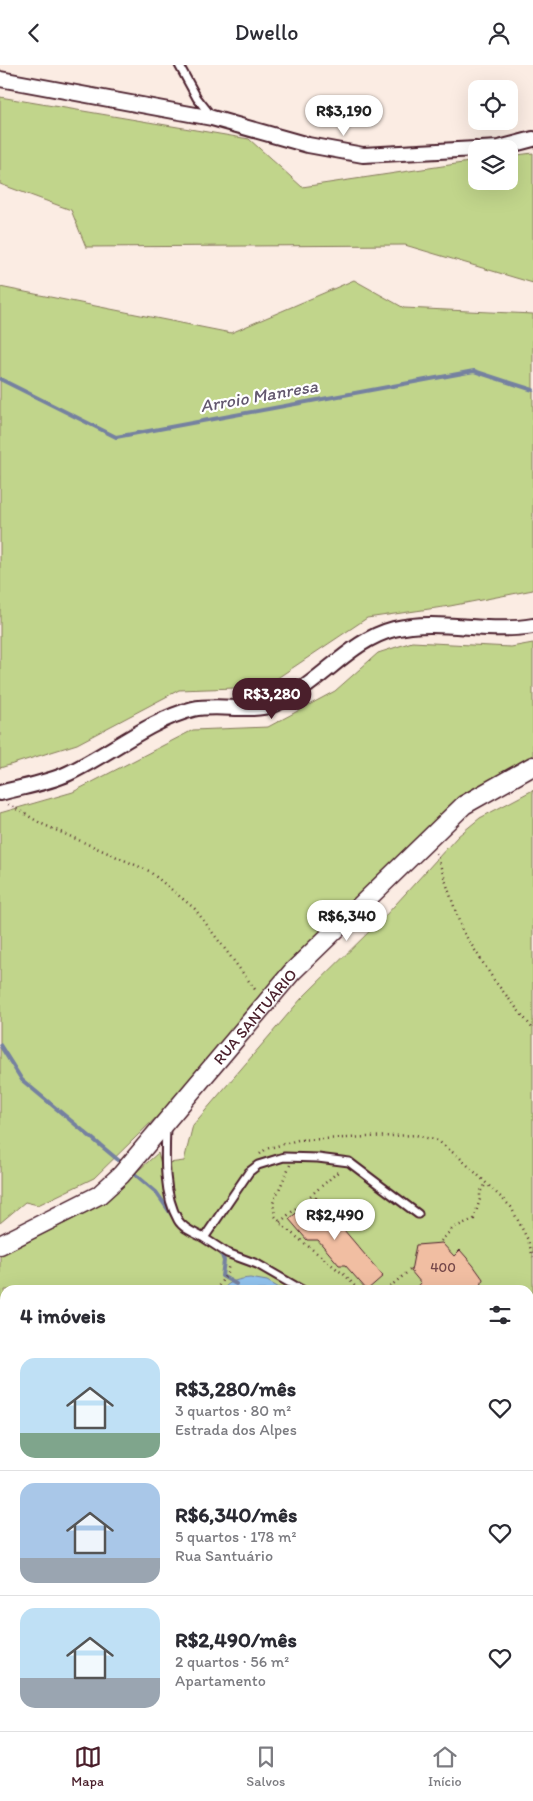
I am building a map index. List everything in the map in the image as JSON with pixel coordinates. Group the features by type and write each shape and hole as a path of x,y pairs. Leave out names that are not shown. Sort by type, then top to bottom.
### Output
{"street":[{"path":"0,79 212,118 308,145 362,155 468,149"},
{"path":"518,143 533,139"},
{"path":"3,798 68,774 144,729 194,709 271,705 298,692 369,638 393,629 417,626 516,629 533,626"},
{"name":"RUA SANTUÁRIO","path":"0,1245 98,1195 120,1175 292,972 464,805 533,766"}],"lane":[{"path":"179,65 197,98 212,118"},
{"path":"166,1122 165,1158 170,1200 178,1221 185,1228 227,1253 257,1264 293,1285"},
{"path":"204,1238 249,1172 258,1165 277,1159 318,1158 349,1162 418,1214"}],"path":[{"path":"3,798 42,824 148,871 195,909 266,1002"},
{"path":"432,838 448,892 462,930 494,979 533,1029"},
{"path":"258,1165 258,1155 266,1149 298,1140 416,1135 438,1141 460,1158 511,1207 528,1240 533,1257"},
{"path":"293,1158 274,1203 275,1215 280,1222 347,1277 354,1285"},
{"path":"280,1222 349,1162"},
{"path":"440,1241 453,1228 474,1219 480,1199 480,1192 486,1183"},
{"path":"219,1285 230,1265 227,1253"},
{"path":"392,1285 410,1270"}],"green space":[{"path":"0,97 249,139 302,187 468,162 468,190 518,190 518,155 533,153 533,283 405,245 86,247 71,210 0,184"},
{"path":"354,280 404,308 533,314 533,590 450,606 367,618 264,687 179,690 77,744 0,768 0,287 231,333"},
{"path":"412,642 511,647 533,643 533,756 463,794 276,979 174,1100 94,1178 38,1205 25,1202 0,1223 0,813 73,792 193,730 268,727 335,691 378,653"},
{"path":"533,790 533,1285 0,1285 0,1256 97,1207 158,1153 161,1164 184,1161 193,1125 301,999 385,916 458,836 480,818"}],"water":[{"path":"250,1278 267,1281 274,1285 228,1285 238,1280"}],"building":[{"path":"316,1197 383,1276 373,1285 363,1285 345,1265 339,1265 318,1240 307,1240 289,1219"},
{"path":"442,1243 454,1256 460,1250 483,1279 481,1285 419,1285 421,1283 411,1271 416,1245"}],"waterway":[{"name":"Arroio Manresa","path":"0,379 116,437 474,371 533,390"},
{"path":"0,1045 22,1080 123,1164"},
{"path":"130,1170 156,1192 174,1218"},
{"path":"220,1249 224,1261 222,1276 236,1284"}]}
